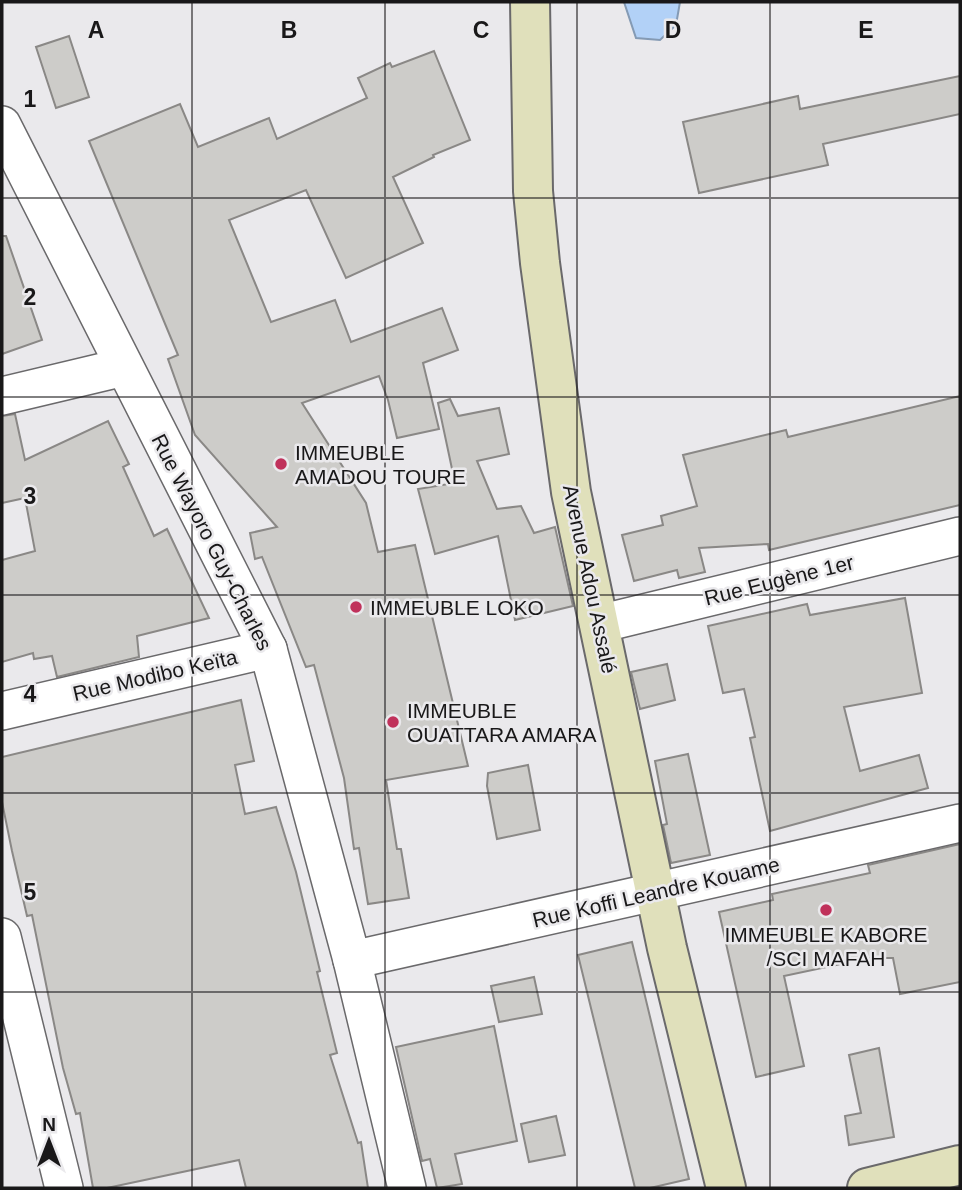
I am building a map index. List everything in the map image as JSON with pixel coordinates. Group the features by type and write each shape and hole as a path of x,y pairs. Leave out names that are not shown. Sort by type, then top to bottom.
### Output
{"street":[{"name":"Avenue Adou Assalé","path":"530,15 533,191 571,492 655,893 726,1188"},
{"name":"Rue Wayoro Guy-Charles","path":"2,125 268,649 352,960 407,1188"},
{"path":"2,397 124,367"},
{"name":"Rue Eugène 1er","path":"599,624 960,536"},
{"name":"Rue Modibo Keïta","path":"2,710 268,649"},
{"name":"Rue Koffi Leandre Kouame","path":"352,960 960,823"},
{"path":"2,937 13,1032 64,1188"},
{"path":"866,1188 960,1165"}],"water":[{"path":"624,2 680,2 676,25 660,40 636,38"}],"building":[{"path":"69,36 89,97 56,108 36,47"},
{"path":"434,51 470,140 433,155 434,157 393,177 423,243 346,278 306,190 229,220 271,322 335,300 351,342 442,308 458,350 423,363 439,429 397,438 379,376 302,403 366,503 378,552 415,545 468,766 386,780 397,849 401,849 409,898 368,904 359,848 354,849 344,778 314,665 306,667 262,557 255,559 250,533 277,527 195,435 168,359 178,355 89,141 180,104 198,147 269,118 277,139 367,98 358,78 390,63 392,67"},
{"path":"960,76 960,114 823,144 828,165 699,193 683,122 798,96 800,109"},
{"path":"2,236 6,236 42,340 2,354"},
{"path":"960,396 960,505 769,550 768,544 699,548 705,572 679,578 677,570 634,581 622,535 663,525 661,516 697,506 683,455 786,430 788,437"},
{"path":"450,399 458,416 499,408 509,454 477,461 497,509 521,506 534,533 555,527 573,606 515,620 498,536 435,554 418,489 455,483 438,403"},
{"path":"15,414 25,460 108,421 129,464 123,467 154,536 167,529 209,618 137,636 139,657 57,677 52,656 34,659 33,653 2,662 2,560 35,551 25,498 2,503 2,416"},
{"path":"905,598 922,693 844,707 860,771 919,755 928,788 770,831 750,738 755,737 744,689 723,693 708,626 807,604 810,615"},
{"path":"667,664 675,700 640,709 631,672"},
{"path":"241,700 254,761 235,765 245,814 276,807 296,872 320,971 317,972 337,1053 330,1055 358,1143 361,1142 368,1188 246,1188 239,1160 107,1188 93,1188 80,1113 76,1114 63,1068 32,915 27,916 12,851 2,802 2,757"},
{"path":"688,754 710,855 671,863 655,761"},
{"path":"528,765 540,830 497,839 487,786 488,773"},
{"path":"960,844 960,982 900,994 893,958 869,958 784,976 804,1066 756,1077 719,912 773,900 772,894 870,873 868,865"},
{"path":"632,942 689,1179 650,1188 635,1188 578,955"},
{"path":"534,977 542,1014 499,1022 491,986"},
{"path":"494,1026 517,1141 455,1154 462,1184 437,1188 430,1159 422,1161 396,1047"},
{"path":"879,1048 894,1137 849,1145 845,1116 861,1113 849,1055"},
{"path":"556,1116 565,1155 529,1162 521,1124"}],"place":[{"name":"IMMEUBLE AMADOU TOURE","path":"281,464"},
{"name":"IMMEUBLE LOKO","path":"356,607"},
{"name":"IMMEUBLE OUATTARA AMARA","path":"393,722"},
{"name":"IMMEUBLE KABORE /SCI MAFAH","path":"826,910"}]}
